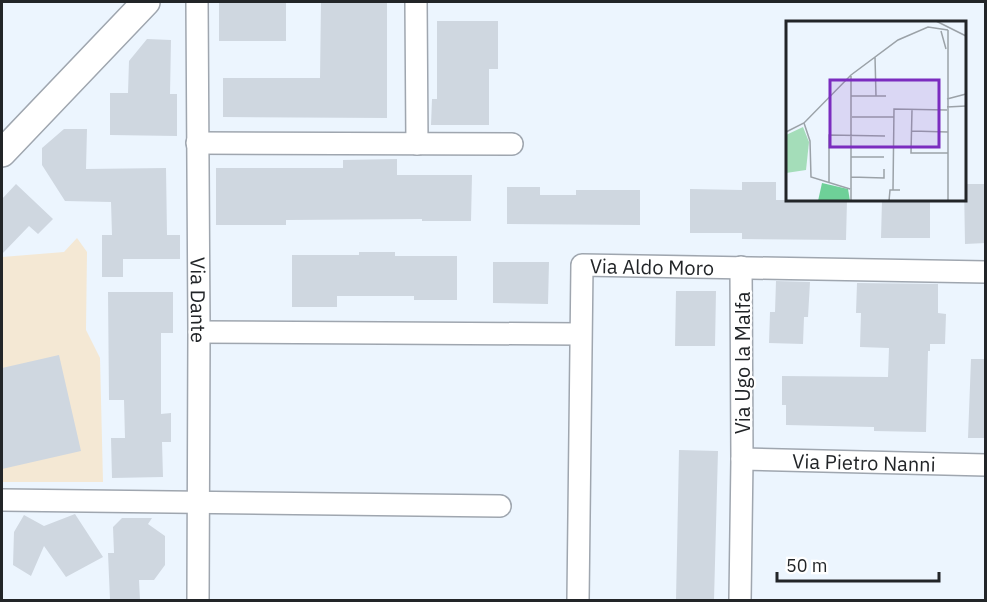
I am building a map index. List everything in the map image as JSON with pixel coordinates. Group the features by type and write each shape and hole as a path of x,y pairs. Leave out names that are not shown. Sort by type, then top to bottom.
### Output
{"street":[{"path":"2,153 146,2"},
{"name":"Via Dante","path":"197,2 198,600"},
{"path":"416,2 417,144"},
{"path":"197,143 512,144"},
{"name":"Via Aldo Moro","path":"578,600 582,265 986,272"},
{"name":"Via Ugo la Malfa","path":"741,267 741,600"},
{"path":"199,332 580,334"},
{"name":"Via Pietro Nanni","path":"742,459 986,465"},
{"path":"2,500 500,506"}],"shaded area":[{"path":"77,238 87,252 86,330 100,358 103,482 2,482 2,257 64,252"}],"building":[{"path":"219,2 286,2 286,41 219,41"},
{"path":"321,2 387,2 387,118 223,117 223,78 320,78"},
{"path":"437,21 498,21 498,69 489,69 489,125 431,125 432,99 437,99"},
{"path":"147,39 171,40 170,94 177,94 177,136 110,135 110,93 128,93 129,61"},
{"path":"64,129 87,129 86,169 166,168 167,235 180,235 180,259 123,259 123,277 102,277 102,235 112,235 111,202 65,201 42,165 42,148"},
{"path":"397,159 397,175 472,175 471,221 286,220 286,225 216,225 216,168 343,168 343,160"},
{"path":"742,182 776,182 776,200 847,201 846,240 742,239 742,233 690,233 690,189 742,190"},
{"path":"16,184 53,219 38,234 29,226 2,254 2,199"},
{"path":"966,184 986,184 986,243 965,244"},
{"path":"507,187 540,187 540,195 576,195 576,190 640,190 640,225 507,224"},
{"path":"882,201 930,201 930,238 881,238"},
{"path":"359,252 395,252 395,256 457,256 457,300 414,300 414,296 337,296 337,307 292,307 292,255 359,255"},
{"path":"493,262 549,262 548,304 493,303"},
{"path":"776,281 810,282 808,317 804,317 803,344 769,343 770,312 775,312"},
{"path":"857,283 938,284 938,313 946,314 945,344 930,344 930,351 928,351 926,432 874,431 874,427 786,425 786,405 782,405 782,376 888,377 889,348 860,347 861,313 856,313"},
{"path":"676,291 716,291 715,346 675,346"},
{"path":"108,292 173,292 173,333 161,333 161,414 171,413 171,442 162,442 163,477 112,478 111,438 125,438 124,400 109,400"},
{"path":"59,355 81,451 2,469 2,368"},
{"path":"971,359 986,359 986,438 968,438"},
{"path":"679,450 718,451 714,600 676,600"},
{"path":"75,514 103,557 66,577 44,546 31,576 13,565 14,532 24,515 44,526"},
{"path":"122,518 152,518 148,524 165,536 165,565 154,580 139,580 140,600 110,600 108,553 114,553 113,527"}]}
